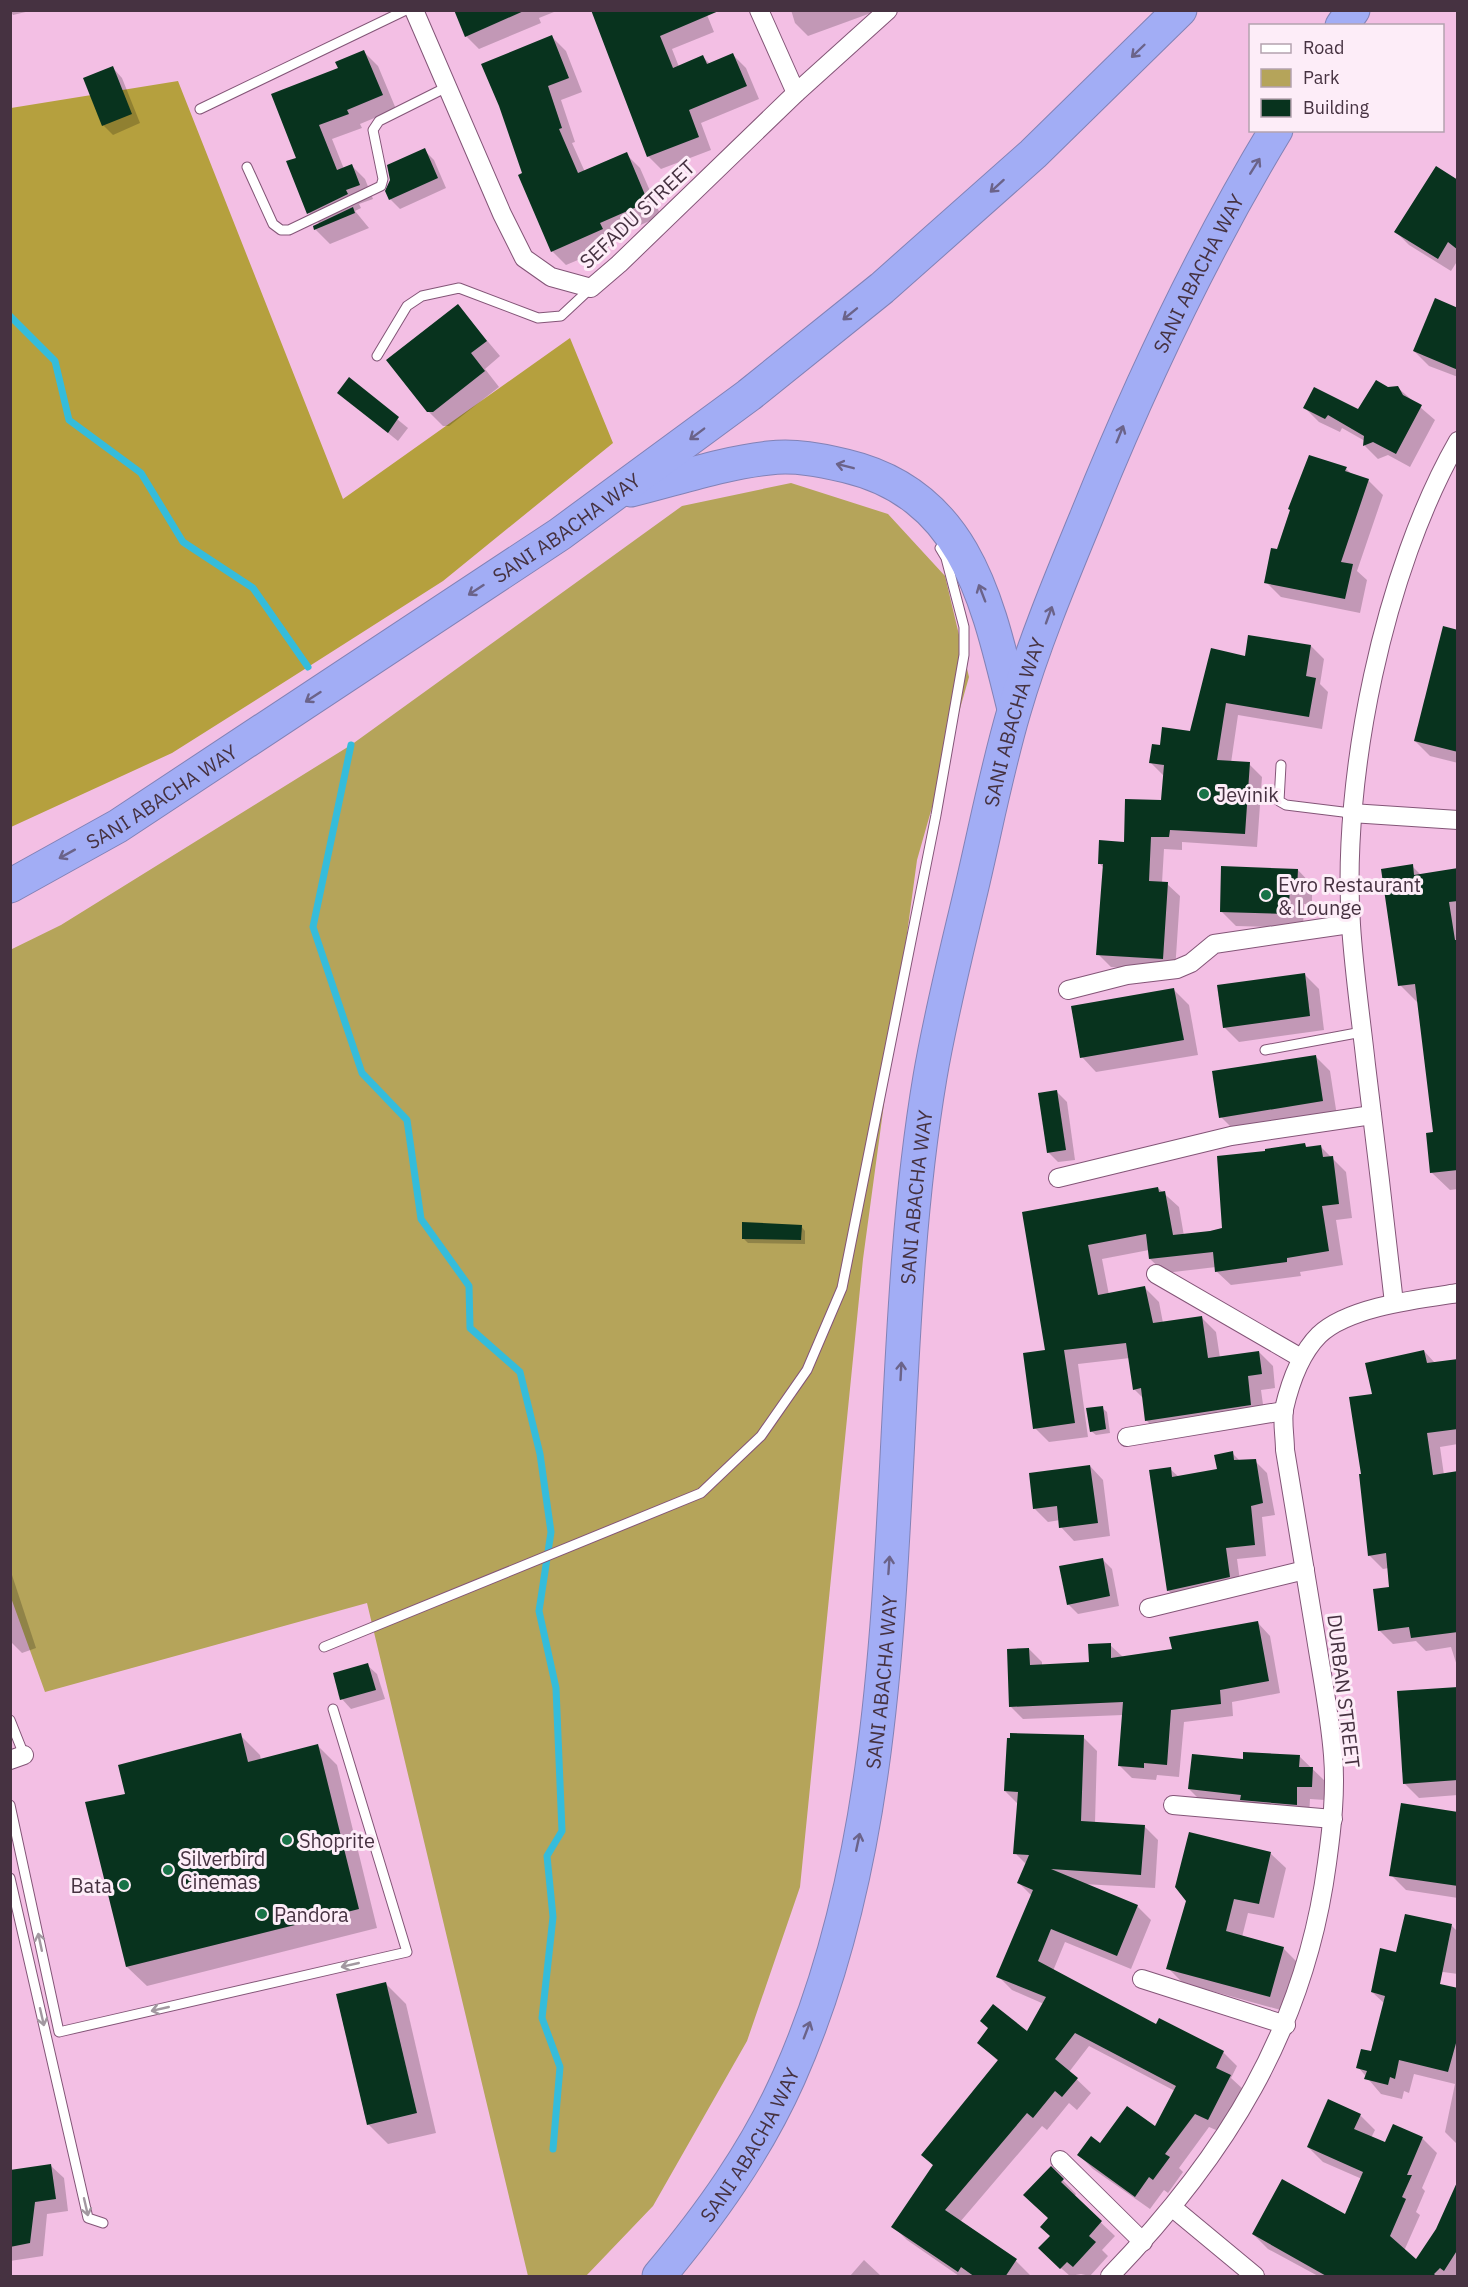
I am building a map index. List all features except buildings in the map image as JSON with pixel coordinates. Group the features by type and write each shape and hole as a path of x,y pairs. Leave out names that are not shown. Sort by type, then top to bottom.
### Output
{"highway":[{"name":"SANI ABACHA WAY","path":"19,878 118,826 560,534 749,395 882,288 1033,154 1180,10"},
{"path":"1343,24 1353,10"},
{"name":"SANI ABACHA WAY","path":"659,2277 708,2216 750,2151 777,2100 815,2011 838,1934 867,1802 883,1659 906,1269 930,1076 1014,710 1068,563 1135,397 1230,207 1275,132"},
{"path":"614,495 769,458 812,458 860,469 890,481 911,496 950,533 974,573 991,616 1014,710"}],"street":[{"name":"SEFADU STREET","path":"414,10 524,258 551,277 591,288 619,264 796,93 888,10"},
{"path":"759,10 796,93"},
{"path":"1394,1303 1350,924 1351,813 1373,674 1398,580 1438,475 1458,441"},
{"path":"1351,813 1458,820"},
{"path":"1068,990 1127,975 1178,969 1191,963 1214,944 1350,924"},
{"path":"1058,1178 1231,1136 1372,1115"},
{"path":"1156,1274 1301,1358"},
{"name":"DURBAN STREET","path":"1110,2277 1173,2208 1218,2147 1247,2101 1286,2025 1306,1962 1323,1896 1333,1819 1333,1755 1285,1450 1284,1411 1301,1358 1320,1334 1353,1316 1394,1303 1458,1293"},
{"path":"1127,1437 1284,1411"},
{"path":"1149,1608 1305,1570"},
{"path":"1173,1805 1333,1819"},
{"path":"1142,1979 1286,2025"},
{"path":"1060,2160 1143,2242"},
{"path":"1173,2208 1255,2277"}],"lane":[{"path":"200,110 406,10"},
{"path":"247,167 273,224 281,230 289,230 381,186 383,179 373,130 379,121 447,87"},
{"path":"377,356 407,306 422,296 459,288 538,318 561,316 591,288"},
{"path":"911,496 928,527"},
{"path":"324,1647 701,1492 761,1436 807,1370 842,1288 936,815 963,655 964,627 945,558 934,537"},
{"path":"1281,765 1279,801 1286,805 1351,813"},
{"path":"1265,1050 1362,1032"},
{"path":"10,1805 59,2031 407,1952 333,1709"},
{"path":"10,1720 17,1758"},
{"path":"10,1878 88,2218 103,2223"}],"green space":[{"path":"791,483 888,514 945,576 969,677 917,860 863,1259 800,1887 747,2041 653,2206 586,2276 528,2276 367,1603 45,1692 10,1595 10,950 61,925 351,745 682,506"}],"shaded area":[{"path":"178,81 343,499 570,338 613,443 443,581 172,753 11,827 11,108"}],"waterway":[{"path":"10,316 55,361 69,420 141,473 183,542 253,588 308,667"},
{"path":"351,745 313,927 362,1073 407,1120 421,1219 469,1286 470,1328 520,1372 540,1454 551,1532 539,1611 556,1688 562,1831 547,1856 553,1917 542,2018 560,2067 553,2149"}],"place":[{"name":"Jevinik","path":"1204,794"},
{"name":"Evro Restaurant & Lounge","path":"1266,895"},
{"name":"Shoprite","path":"287,1840"},
{"name":"Silverbird Cinemas","path":"168,1870"},
{"name":"Bata","path":"124,1885"},
{"name":"Pandora","path":"262,1914"}]}
